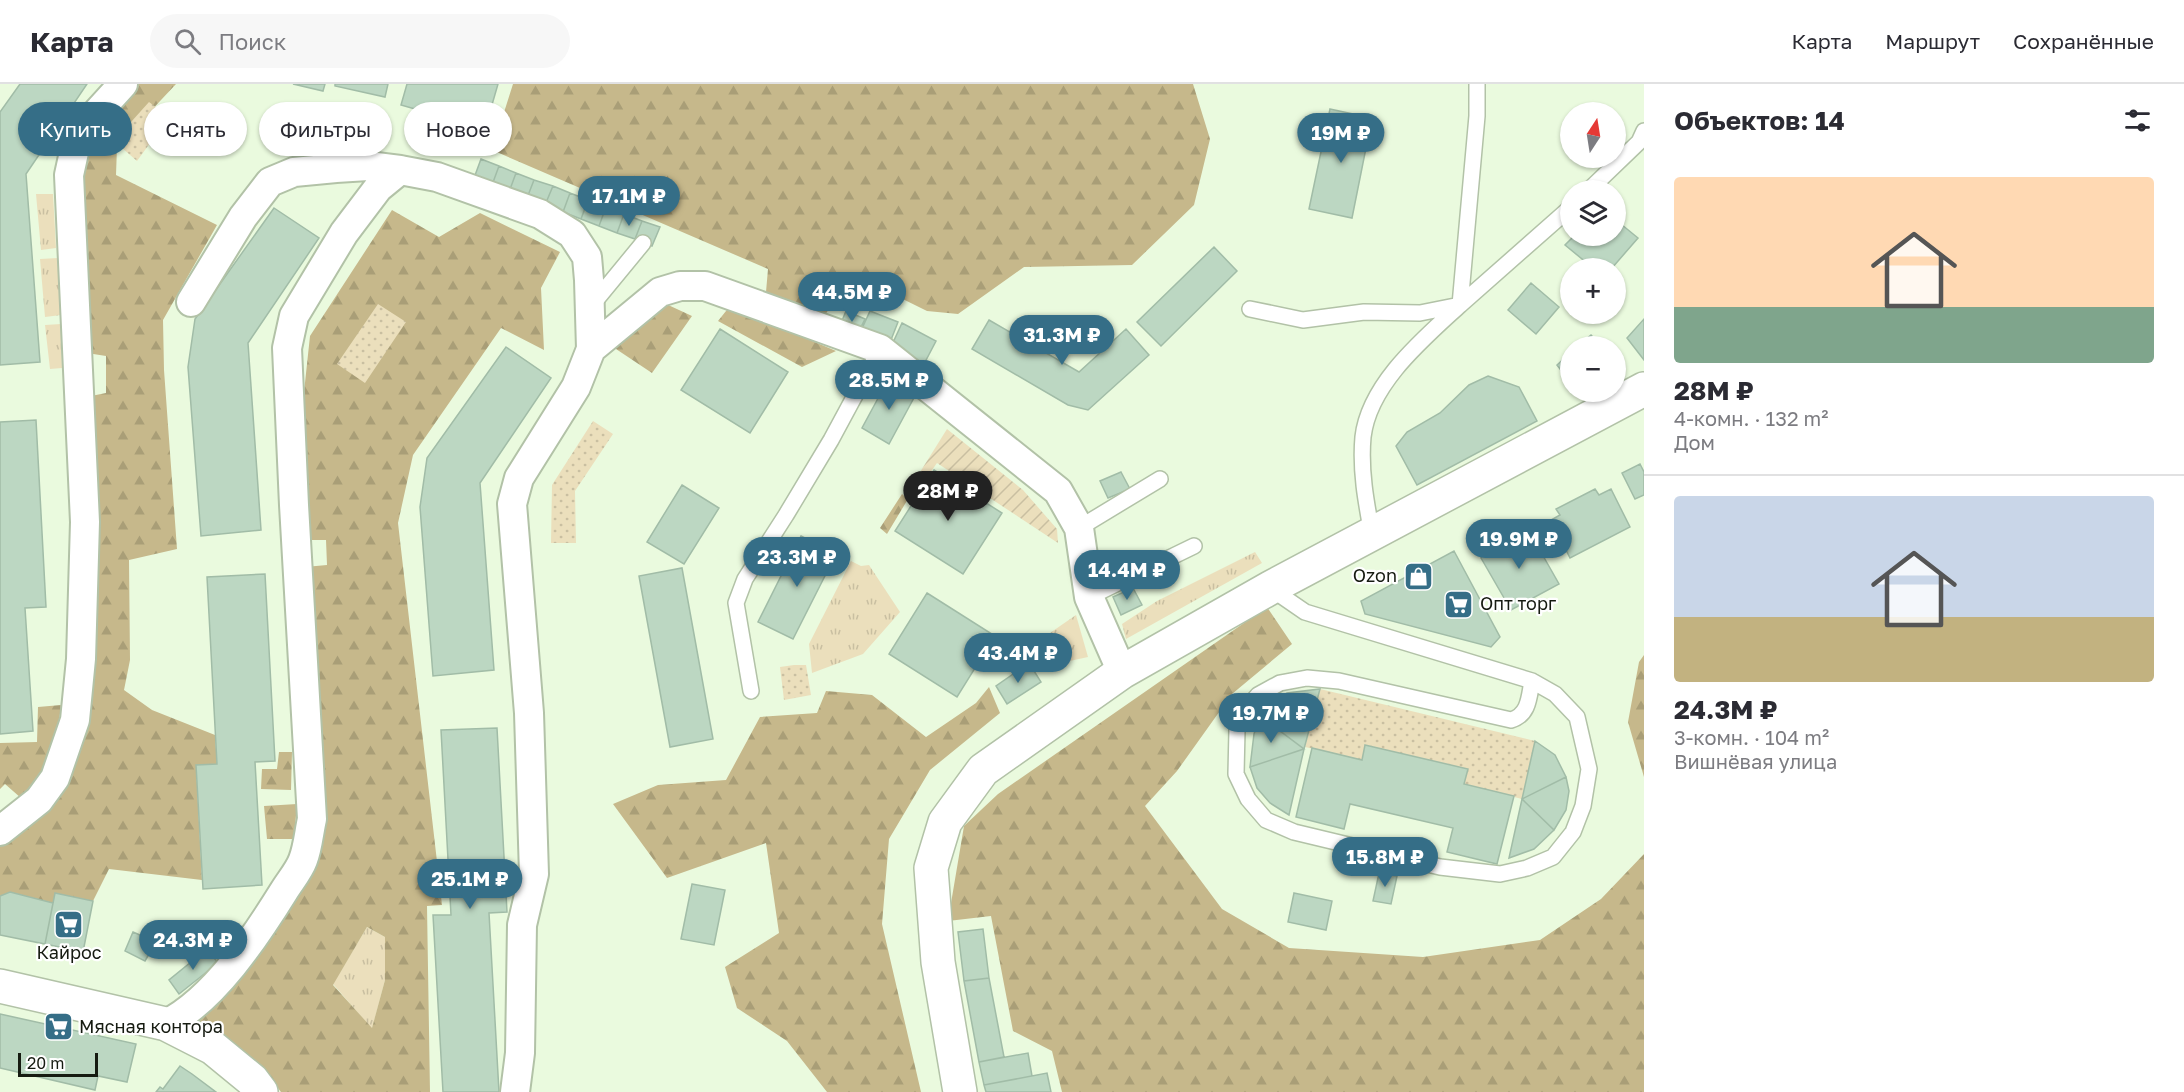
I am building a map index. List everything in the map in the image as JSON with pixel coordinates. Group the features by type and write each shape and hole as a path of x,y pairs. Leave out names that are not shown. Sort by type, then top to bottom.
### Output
{"street":[{"path":"0,831 39,800 55,778 75,720 81,659 85,522 69,175 76,143 93,117 123,84"},
{"path":"191,302 243,217 270,182 294,172 368,166 437,177 540,214 572,234 587,257 591,349 576,387 519,478 512,504 531,732 534,874 522,925 520,1053 515,1092"},
{"path":"166,1024 183,1015 210,993 267,919 303,861 312,819 287,348 294,316 344,233 378,188 400,170"},
{"path":"591,349 660,292 680,286 705,286 880,350 947,408 1058,491 1079,528 1089,597 1122,672"},
{"path":"960,1092 938,962 931,868 945,822 983,770 1122,672 1270,588 1644,389"},
{"path":"0,986 166,1024 213,1048 252,1080 261,1092"}],"lane":[{"path":"1460,305 1477,116 1477,84"},
{"path":"1599,180 1639,142 1644,131"},
{"path":"1372,534 1363,486 1363,436 1374,401 1408,354 1560,217"},
{"path":"590,308 643,243"},
{"path":"1250,309 1303,320 1364,312 1420,313 1460,305"},
{"path":"751,691 736,603 745,579 831,440 880,350"},
{"path":"1079,528 1160,479"},
{"path":"1089,597 1194,546"},
{"path":"1270,588 1305,612 1532,681 1555,694 1577,717 1589,769 1583,806 1573,832 1553,857 1527,868 1500,874 1440,867 1294,832 1266,820 1248,799 1236,774 1237,730 1246,709 1258,695 1280,683 1307,678 1339,681 1511,720 1518,718 1525,711 1532,681"}],"green space":[{"path":"132,84 176,84 159,102 144,102 144,118 132,131 132,102 117,102"},
{"path":"513,84 1193,84 1210,139 1194,205 1132,265 1024,267 958,314 927,311 852,274 825,315 766,292 768,269 506,156 512,156 512,102 507,102"},
{"path":"144,108 144,151 137,161 131,156 132,121"},
{"path":"81,156 117,156 116,175 217,225 163,320 164,370 177,549 129,560 130,660 124,690 152,710 215,735 217,764 196,765 202,880 109,869 93,901 55,894 53,903 10,892 0,896 0,842 64,784 86,397 106,393 106,356 87,353"},
{"path":"36,194 53,194 56,248 41,250"},
{"path":"392,210 439,237 480,213 560,252 541,288 544,350 501,328 413,455 398,523 442,905 427,906 430,1092 281,1092 267,1074 180,1025 312,866 305,567 327,565 326,540 305,540 304,392 310,336","holes":["367,927 385,937 385,980 372,1028 333,985"]},
{"path":"58,258 61,315 45,317 40,259"},
{"path":"378,304 406,322 365,383 337,364"},
{"path":"666,304 692,316 652,373 610,345"},
{"path":"730,306 836,351 802,367 718,321"},
{"path":"61,324 62,368 50,369 45,325"},
{"path":"593,421 613,434 575,491 576,543 551,543 552,485"},
{"path":"947,429 1023,490 1057,529 1058,543 937,463 918,490 912,485"},
{"path":"902,494 908,499 887,534 880,528"},
{"path":"1255,552 1262,563 1126,639 1122,624 1157,601"},
{"path":"851,561 861,566 869,565 900,612 863,654 812,673 809,644"},
{"path":"1267,607 1292,644 1232,694 1177,771 1145,806 1222,909 1289,948 1423,957 1540,940 1601,899 1644,854 1644,1092 1062,1092 1052,1051 1013,1031 991,916 948,921 964,826 998,794"},
{"path":"1076,615 1088,657 1047,666 1034,644"},
{"path":"1644,655 1644,777 1628,722 1639,662"},
{"path":"806,665 811,695 784,700 780,667"},
{"path":"989,687 1000,713 930,770 889,839 882,924 921,1092 827,1092 787,1041 737,1008 725,967 779,933 766,843 667,878 613,804 658,785 726,780 760,717 817,713 826,691 872,695 926,737 976,703"},
{"path":"1320,689 1535,741 1522,799 1464,784 1468,769 1366,745 1362,760 1305,747"},
{"path":"61,705 59,722 42,771 21,798 5,784 0,789 0,743 37,742 38,707"},
{"path":"279,752 292,752 291,790 261,789 262,769 277,769"},
{"path":"297,804 294,839 267,839 264,806"},
{"path":"367,927 385,937 385,980 372,1029 333,984"}],"building":[{"path":"20,84 87,84 75,102 18,102 18,156 38,156 26,174 40,362 0,365 0,112"},
{"path":"293,84 325,84 323,91"},
{"path":"335,84 388,84 385,97 335,86"},
{"path":"407,84 498,84 493,102 404,102 404,106 401,105"},
{"path":"1330,109 1372,118 1352,218 1309,209"},
{"path":"481,159 499,166 492,185 474,178"},
{"path":"499,166 516,173 509,192 492,185"},
{"path":"516,173 534,180 527,198 509,192"},
{"path":"534,180 553,186 545,205 527,198"},
{"path":"553,186 570,193 563,212 545,205"},
{"path":"570,193 588,200 581,219 563,212"},
{"path":"588,200 606,207 599,226 581,219"},
{"path":"606,207 624,214 617,233 599,226"},
{"path":"274,208 319,238 248,343 261,530 201,536 188,367 195,319"},
{"path":"624,214 642,221 635,239 617,233"},
{"path":"642,221 660,227 652,246 635,239"},
{"path":"1626,228 1638,238 1621,258 1581,258 1566,246 1626,246"},
{"path":"1214,247 1237,271 1161,346 1137,322"},
{"path":"1531,283 1559,307 1536,334 1508,310"},
{"path":"846,311 865,319 857,335 839,328"},
{"path":"870,311 898,322 889,345 860,333"},
{"path":"1644,319 1644,360 1627,338"},
{"path":"989,320 1079,372 1126,329 1149,355 1088,410 1068,405 972,349"},
{"path":"902,323 936,341 924,364 891,347"},
{"path":"720,329 788,372 750,433 681,390"},
{"path":"506,347 551,378 480,483 494,670 433,676 420,507 427,458"},
{"path":"1488,376 1519,387 1537,421 1417,485 1396,446 1407,432 1440,413 1469,385"},
{"path":"889,378 916,394 889,444 862,428"},
{"path":"36,420 46,607 25,608 33,731 0,734 0,422"},
{"path":"1640,464 1644,472 1644,495 1635,499 1622,473"},
{"path":"934,470 1002,513 963,574 895,531"},
{"path":"1121,472 1130,489 1108,498 1100,481"},
{"path":"682,485 719,508 684,564 647,542"},
{"path":"1595,489 1599,495 1611,489 1630,527 1570,558 1551,520 1560,515 1556,509"},
{"path":"1529,531 1559,584 1511,610 1481,558 1484,550 1493,544 1501,547"},
{"path":"801,536 836,554 793,639 758,622"},
{"path":"1454,551 1500,637 1491,647 1365,614 1361,601"},
{"path":"1121,554 1129,571 1108,581 1100,563"},
{"path":"682,568 713,739 670,747 639,576"},
{"path":"265,574 275,761 255,762 262,885 203,889 196,765 217,764 207,577"},
{"path":"1133,588 1142,605 1121,615 1113,597"},
{"path":"927,593 995,636 957,697 889,654"},
{"path":"1029,663 1041,682 1007,704 996,686"},
{"path":"1320,689 1304,749 1260,716 1273,701 1287,693"},
{"path":"1260,716 1304,749 1250,767 1254,734"},
{"path":"497,728 507,912 489,913 499,1092 443,1092 433,915 451,915 441,730"},
{"path":"1535,741 1555,755 1566,777 1522,799"},
{"path":"1365,745 1468,769 1464,784 1514,796 1497,864 1447,852 1453,828 1350,804 1344,829 1296,817 1312,748 1362,760"},
{"path":"1304,749 1289,815 1270,803 1257,788 1250,767"},
{"path":"1566,777 1569,791 1566,810 1554,830 1522,799"},
{"path":"1522,799 1554,830 1534,849 1509,858"},
{"path":"1379,873 1397,876 1391,904 1373,901"},
{"path":"692,884 725,890 714,945 681,939"},
{"path":"10,892 53,903 45,944 0,935 0,896"},
{"name":"Кайрос","path":"55,893 93,901 83,952 45,944"},
{"path":"1294,893 1332,901 1326,930 1288,922"},
{"path":"983,929 989,978 964,981 958,932"},
{"path":"133,932 156,942 145,961 125,951"},
{"path":"207,949 218,963 179,994 169,980"},
{"path":"989,978 1004,1057 979,1062 964,981"},
{"path":"0,1014 136,1044 127,1082 98,1076 95,1090 0,1068"},
{"path":"1028,1053 1032,1076 984,1085 979,1062"},
{"path":"180,1066 216,1092 156,1092 160,1087 163,1089"},
{"path":"1047,1073 1051,1092 986,1092 984,1085"}],"place":[{"name":"Ozon","path":"1418,576"},
{"name":"Опт торг","path":"1459,604"},
{"name":"Кайрос","path":"69,924"},
{"name":"Мясная контора","path":"58,1027"}]}
